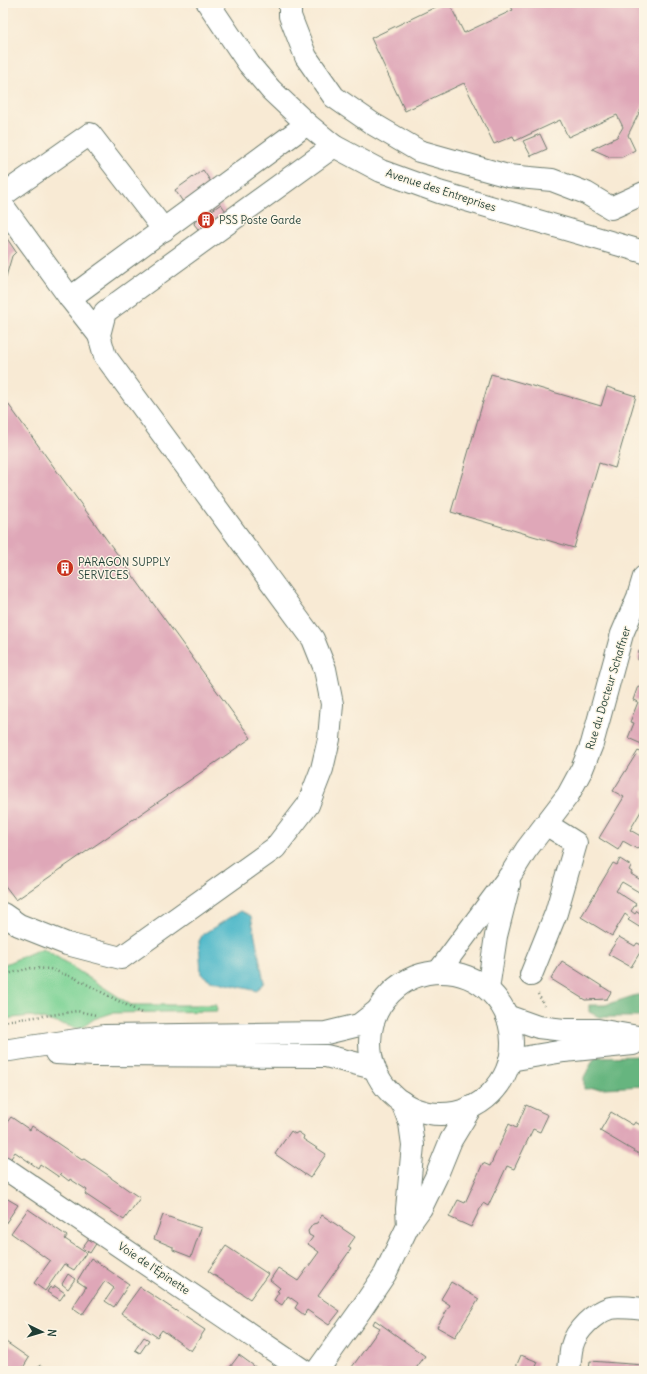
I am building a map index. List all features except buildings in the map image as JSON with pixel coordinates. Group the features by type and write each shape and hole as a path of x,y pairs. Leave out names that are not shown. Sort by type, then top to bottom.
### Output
{"street":[{"name":"Avenue des Entreprises","path":"208,3 254,70 271,90 307,124 334,146 381,171 439,192 644,252"},
{"path":"290,3 290,16 306,57 334,97 373,124 419,151 508,176 552,180 586,193 611,208 644,193"},
{"path":"70,298 307,124"},
{"path":"3,914 19,925 67,944 121,958 275,848 308,805 322,769 329,739 332,704 325,669 313,639 105,356 99,335 70,298 5,191 90,134 164,230"},
{"path":"99,335 105,312 334,146"},
{"name":"Rue du Docteur Schaffner","path":"439,972 511,874 526,850 568,795 582,769 592,744 622,634 638,597 644,577"},
{"path":"531,975 556,913 576,843 546,824"},
{"name":"Rue du Docteur Schaffner","path":"488,989 496,936 511,874"},
{"path":"439,972 454,972 466,976 488,989 499,1001 507,1016 511,1030 512,1045 510,1060 506,1072 492,1093 471,1107 450,1113 428,1113 414,1109 390,1093 374,1068 370,1045 370,1033 373,1022 377,1011 385,998 396,987 409,979 424,974 439,972"},
{"path":"8,1050 104,1036 326,1033 359,1025 377,1011"},
{"path":"507,1016 538,1027 564,1030 598,1030 644,1038"},
{"path":"510,1060 564,1051 644,1043"},
{"path":"8,1050 94,1055 326,1056 374,1068"},
{"path":"402,1102 410,1123 413,1144 407,1209 408,1226"},
{"path":"317,1371 385,1274 408,1226 421,1208 436,1177 451,1140 471,1107"},
{"name":"Voie de l'Épinette","path":"3,1167 304,1371"},
{"path":"569,1371 572,1346 580,1330 594,1316 610,1308 626,1307 644,1309"}],"path":[{"path":"3,975 31,968 50,969 75,978 143,1014"}],"green space":[{"path":"43,948 131,1005 216,1005 217,1011 112,1013 94,1019 80,1029 31,1016 3,1019 3,965"},
{"path":"636,995 644,995 644,1017 599,1017 589,1012 589,1005 605,1005"},
{"path":"644,1056 644,1086 584,1089 584,1077 595,1057"}],"water":[{"path":"241,911 251,916 264,982 257,991 210,980 201,974 199,941 203,934"}],"place":[{"name":"PSS Poste Garde","path":"206,220"},
{"name":"PARAGON SUPPLY SERVICES","path":"65,568"}]}
